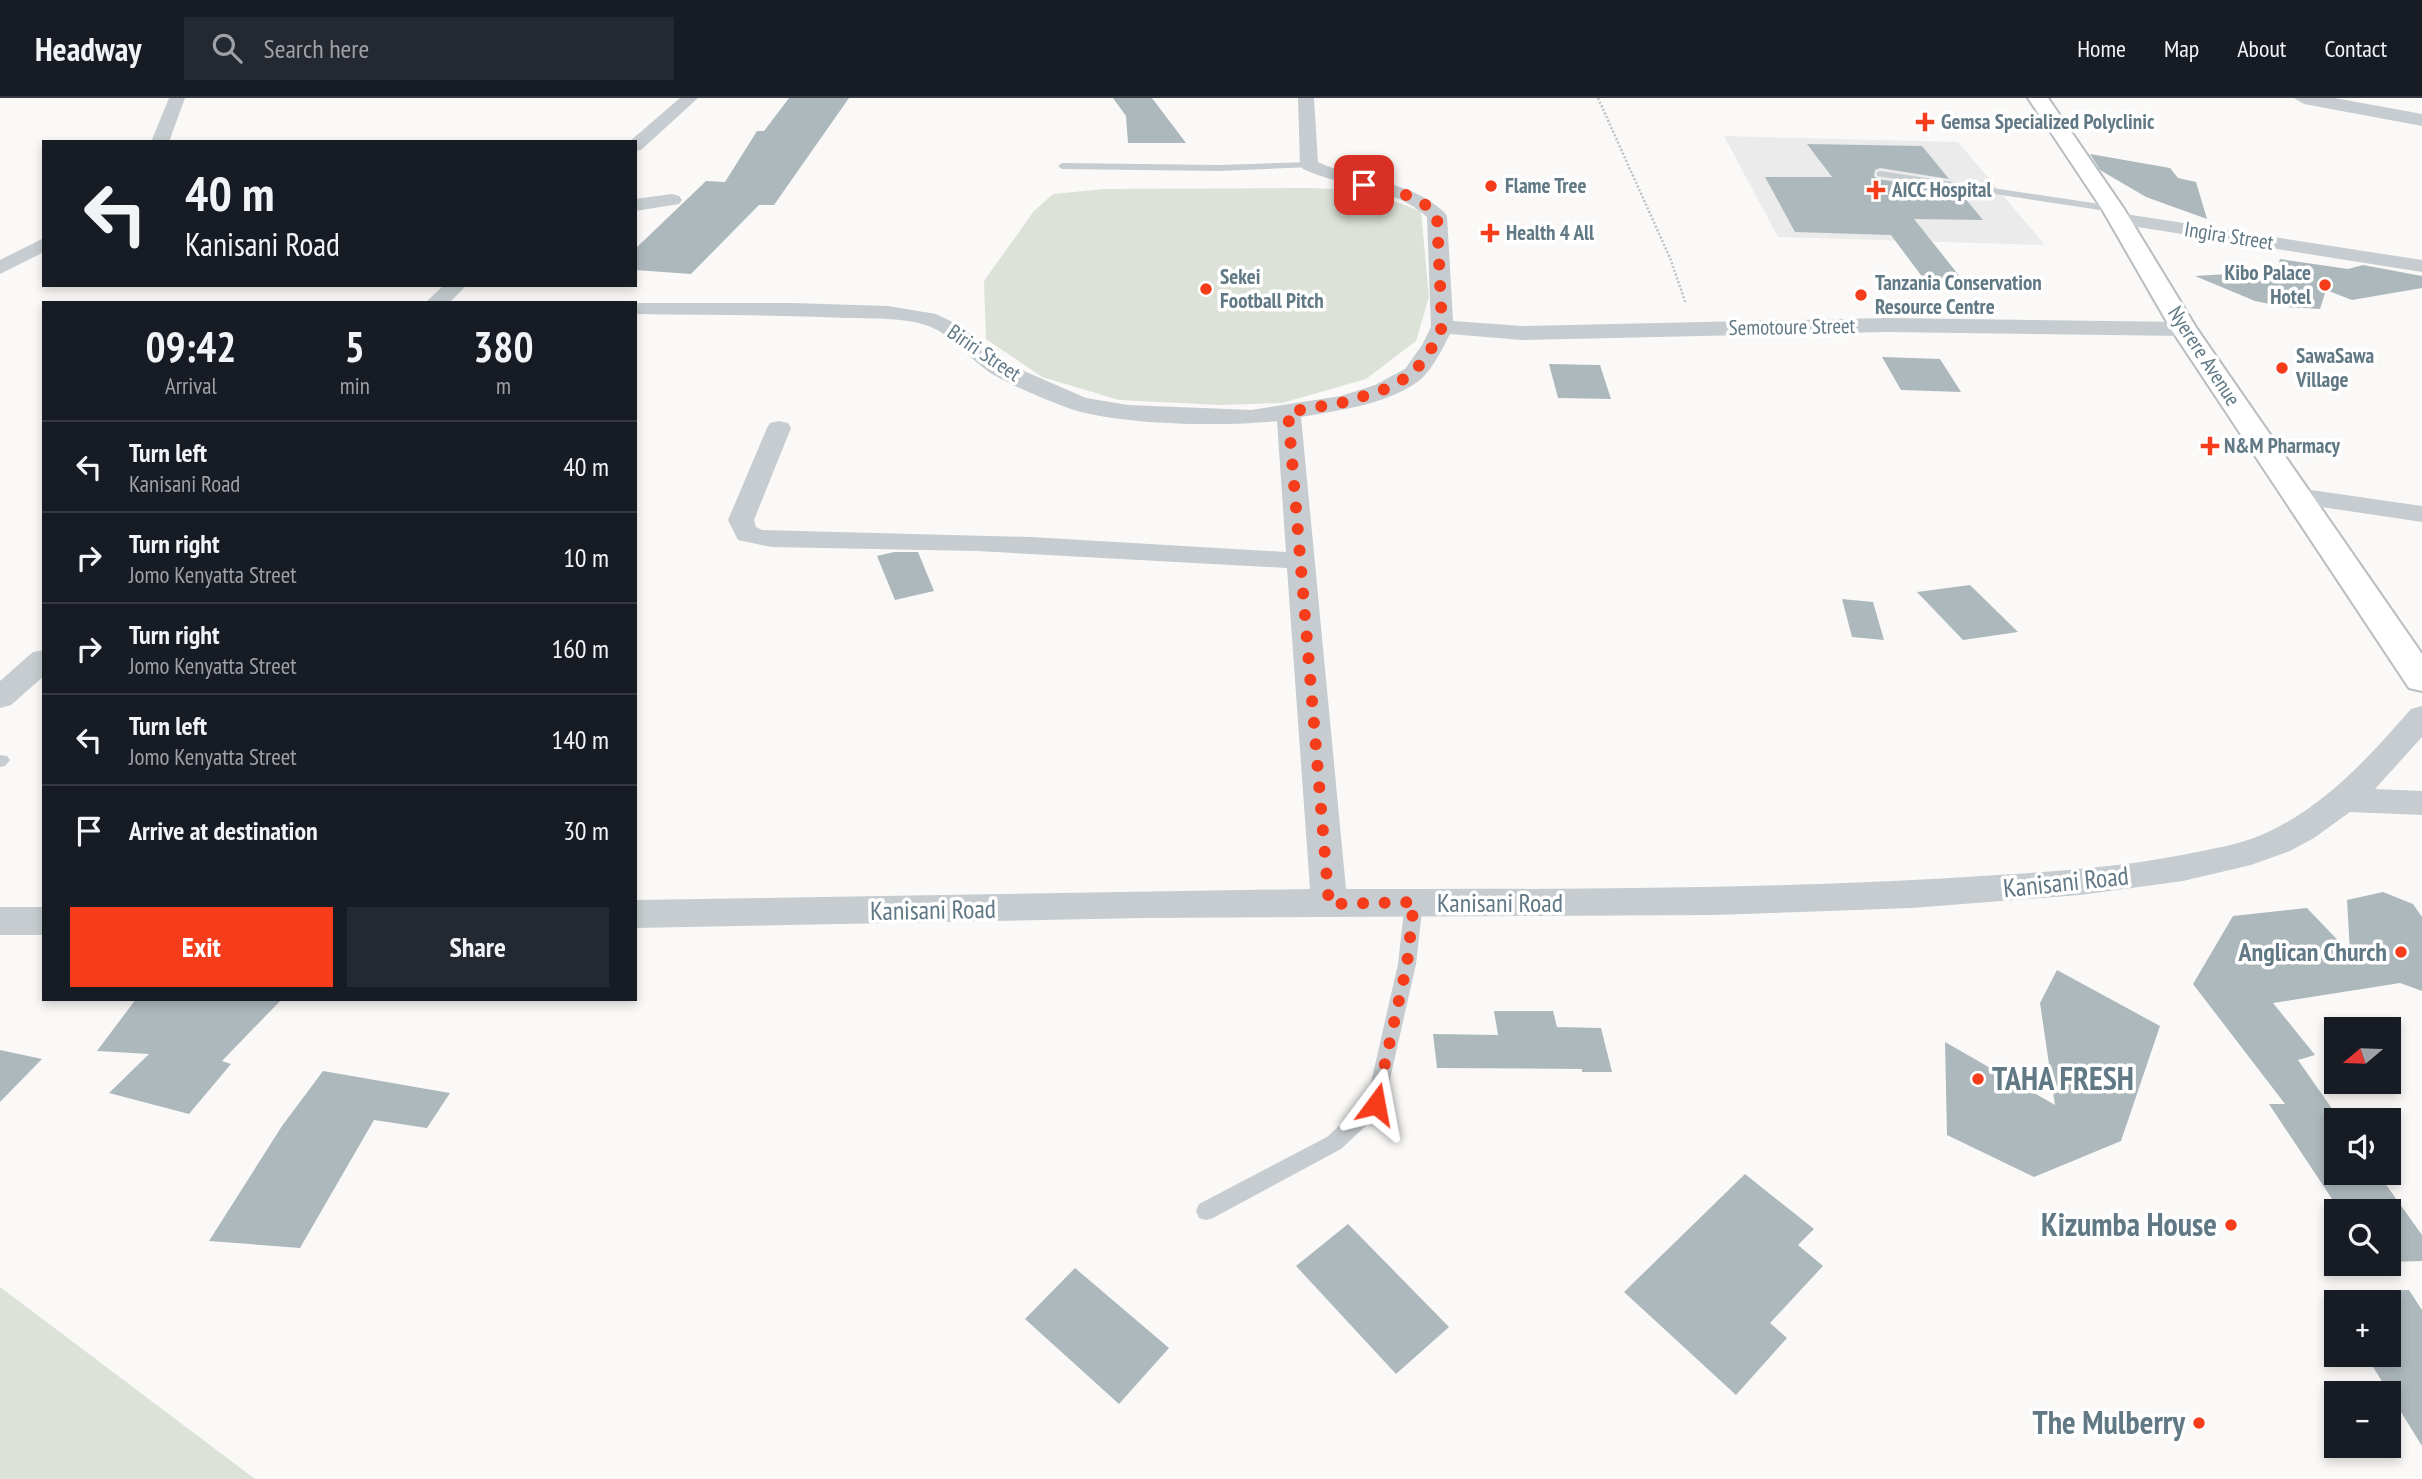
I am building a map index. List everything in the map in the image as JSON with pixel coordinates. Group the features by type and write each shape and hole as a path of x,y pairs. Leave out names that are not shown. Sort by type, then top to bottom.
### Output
{"main road":[{"name":"Nyerere Avenue","path":"2038,98 2116,214 2184,329 2422,680"}],"street":[{"path":"161,140 177,98"},
{"path":"637,144 690,98"},
{"path":"1306,98 1309,165 1321,173 1408,195 1428,205 1437,216 1442,327"},
{"path":"2304,98 2422,120"},
{"path":"637,205 672,200"},
{"name":"Ingira Street","path":"2116,214 2422,266"},
{"path":"0,268 42,245"},
{"path":"438,301 455,287"},
{"name":"Biriri Street","path":"637,308 792,309 900,315 936,321 955,332 970,347 1002,370 1080,404 1128,412 1212,416 1288,412 1345,402 1383,390 1413,374 1433,346 1442,327"},
{"name":"Semotoure Street","path":"1442,327 1522,332 1887,325 2184,329"},
{"path":"1288,412 1329,904"},
{"path":"779,428 741,520 748,534 793,539 934,539 1300,561"},
{"path":"2297,496 2422,514"},
{"path":"0,698 42,661"},
{"name":"Kanisani Road","path":"637,914 1414,902 1704,904 1876,897 2107,880 2192,866 2255,851 2304,828 2347,800 2422,716"},
{"path":"2347,800 2422,803"},
{"path":"0,921 42,921"}],"lane":[{"path":"1062,166 1219,169 1309,165"},
{"path":"1880,174 2116,214"},
{"path":"1206,1211 1334,1143 1376,1104 1407,964 1414,902"}],"path":[{"path":"1598,98 1670,258 1694,328"}],"shaded area":[{"name":"AICC Hospital","path":"1724,136 1958,142 2045,245 1778,237"},
{"name":"Sekei Football Pitch","path":"1105,189 1364,190 1421,211 1429,297 1416,341 1366,379 1282,403 1220,405 1119,400 1042,377 986,339 984,281 1034,211 1053,194"},
{"path":"0,1287 255,1479 0,1479"}],"building":[{"path":"789,98 849,98 774,205 759,205 691,274 637,270 637,247 706,181 725,182 757,131 764,131"},
{"path":"1113,98 1152,98 1186,143 1128,143 1126,116"},
{"path":"1807,144 1922,146 1949,179 1880,168 1875,170 1874,176 1877,179 1959,191 1983,220 1914,219 1965,283 1926,282 1891,235 1795,232 1765,177 1832,177"},
{"path":"2090,154 2170,168 2178,178 2196,182 2207,219 2146,197 2100,170"},
{"name":"Kibo Palace Hotel","path":"2280,259 2348,269 2363,265 2422,276 2422,288 2352,300 2326,290 2320,309 2285,307 2255,301 2195,276 2277,271"},
{"path":"1882,357 1940,359 1961,392 1901,390"},
{"path":"1549,364 1600,365 1611,399 1558,398"},
{"path":"894,552 918,552 934,591 895,600 877,556"},
{"path":"1970,585 2018,632 1963,640 1917,592"},
{"path":"1842,599 1873,602 1884,640 1852,637"},
{"path":"2383,892 2413,904 2422,917 2422,991 2400,983 2273,1003 2315,1055 2298,1060 2332,1108 2324,1108 2324,1185 2386,1185 2396,1199 2332,1199 2269,1104 2285,1104 2193,984 2233,916 2307,908 2350,953 2347,900"},
{"path":"2057,970 2160,1026 2121,1141 2034,1177 1947,1135 1945,1042 2055,1105 2040,1003"},
{"path":"134,1001 280,1001 222,1061 231,1064 189,1114 109,1093 149,1054 97,1051"},
{"path":"1494,1011 1553,1011 1557,1027 1601,1028 1612,1072 1582,1072 1582,1069 1437,1068 1433,1034 1498,1035"},
{"path":"0,1050 42,1059 0,1102"},
{"path":"323,1071 450,1093 427,1128 374,1120 300,1248 209,1241 282,1126"},
{"path":"1745,1174 1814,1229 1798,1245 1823,1266 1770,1323 1787,1338 1736,1395 1624,1292"},
{"path":"2401,1206 2422,1235 2422,1261 2401,1262"},
{"path":"1348,1224 1449,1327 1396,1374 1296,1266"},
{"path":"1075,1268 1169,1348 1119,1404 1025,1319"},
{"path":"2401,1290 2409,1290 2422,1310 2422,1446 2401,1412 2401,1381 2382,1381 2373,1367 2401,1367"}],"place":[{"name":"Gemsa Specialized Polyclinic","path":"1925,122"},
{"name":"Flame Tree","path":"1491,186"},
{"name":"AICC Hospital","path":"1876,190"},
{"name":"Health 4 All","path":"1490,233"},
{"name":"Kibo Palace Hotel","path":"2325,285"},
{"name":"Sekei Football Pitch","path":"1206,289"},
{"name":"Tanzania Conservation Resource Centre","path":"1861,295"},
{"name":"SawaSawa Village","path":"2282,368"},
{"name":"N&M Pharmacy","path":"2210,446"},
{"name":"Anglican Church","path":"2401,952"},
{"name":"TAHA FRESH","path":"1978,1079"},
{"name":"Kizumba House","path":"2231,1225"},
{"name":"The Mulberry","path":"2199,1423"}],"route":[{"path":"1364,185 1408,195 1428,205 1437,216 1442,327 1433,346 1413,374 1383,390 1345,402 1288,412 1329,904 1414,902 1407,964 1376,1104"}]}
